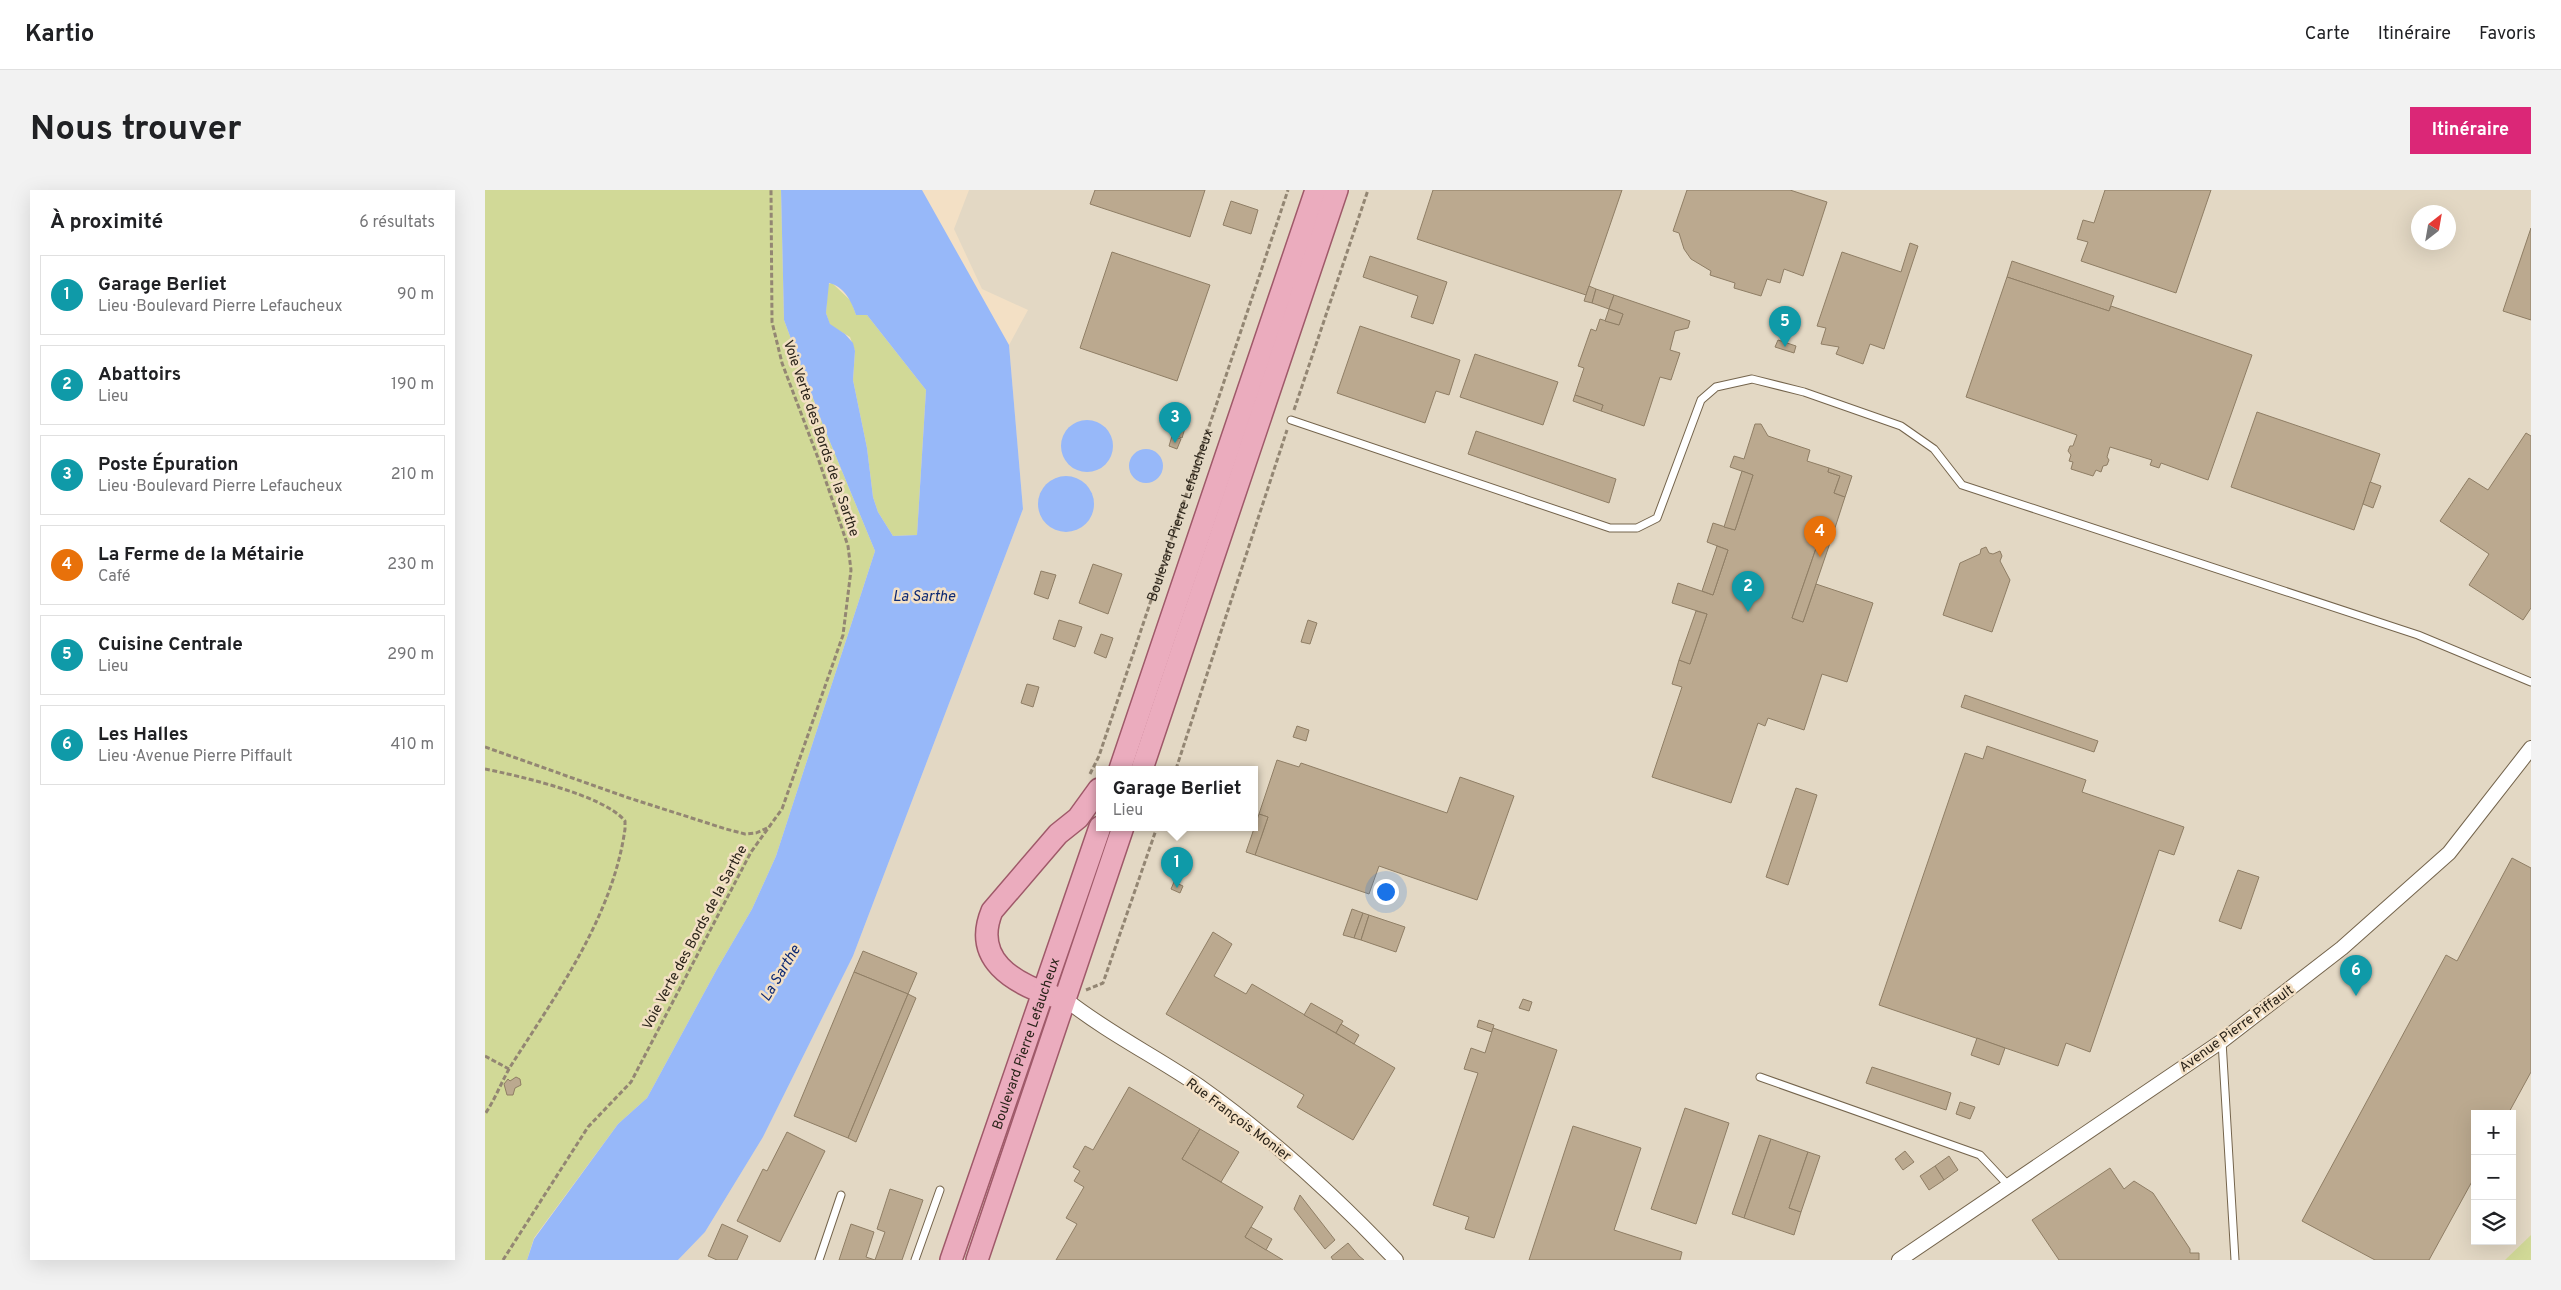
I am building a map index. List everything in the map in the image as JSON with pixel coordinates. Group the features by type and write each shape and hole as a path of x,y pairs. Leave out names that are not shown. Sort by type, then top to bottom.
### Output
{"main road":[{"name":"Boulevard Pierre Lefaucheux","path":"1121,766 1316,190"},
{"path":"1143,766 1337,190"},
{"path":"1115,766 1129,743"},
{"path":"1065,999 1042,992 997,965 987,946 987,923 992,911 1058,834 1077,818 1094,784"},
{"name":"Boulevard Pierre Lefaucheux","path":"951,1260 1099,831"},
{"name":"Boulevard Pierre Lefaucheux","path":"977,1260 1122,831"}],"street":[{"name":"Avenue Pierre Piffault","path":"1899,1260 2221,1041 2342,948 2449,853 2531,748"},
{"name":"Rue François Monier","path":"1065,999 1094,1022 1197,1085 1255,1127 1309,1173 1396,1260"}],"lane":[{"path":"1291,420 1610,528 1637,528 1657,518 1701,400 1716,387 1752,379 1804,392 1901,426 1934,449 1962,485 2418,635 2531,682"},
{"path":"2221,1041 2235,1260"},
{"path":"1760,1078 1980,1154 2008,1185"},
{"path":"915,1260 940,1190"},
{"path":"819,1260 841,1195"}],"path":[{"name":"Voie Verte des Bords de la Sarthe","path":"503,1260 587,1127 631,1082 751,852 781,809 839,648 846,619 851,570 848,546 782,363 775,338 771,306 771,190"},
{"name":"Boulevard Pierre Lefaucheux","path":"1097,766 1288,190"},
{"path":"1177,766 1368,190"},
{"path":"485,747 629,798 745,834 756,833 771,824"},
{"path":"485,769 524,778 600,803 612,808 625,821 624,838 610,887 580,957 509,1069 485,1114"},
{"name":"Boulevard Pierre Lefaucheux","path":"1065,999 1103,983 1156,831"},
{"path":"485,1056 509,1069"}],"shaded area":[{"path":"969,190 2531,190 2531,1260 678,1260 705,1232 763,1137 853,956 1023,509 1009,345 1028,310 982,289 954,229"}],"green space":[{"path":"485,190 781,190 784,320 823,425 875,551 776,856 752,909 647,1098 618,1124 534,1238 527,1260 485,1260"},
{"path":"832,283 851,301 856,315 867,315 926,390 917,535 893,536 878,512 873,497 867,448 853,380 855,351 850,337 830,325 826,313 828,284"},
{"path":"2531,1235 2531,1260 2505,1260"}],"water":[{"name":"La Sarthe","path":"781,190 922,190 1009,345 1023,509 853,956 763,1137 705,1232 678,1260 527,1260 534,1239 618,1124 647,1098 752,909 776,856 875,551 823,425 784,320","holes":["829,283 847,295 856,315 867,315 926,390 917,535 893,536 878,512 873,497 867,448 853,380 855,351 853,343 845,334 830,324 826,313"]},
{"path":"1082,420 1092,420 1106,427 1113,441 1113,451 1106,465 1092,472 1082,472 1072,468 1065,461 1061,451 1061,441 1065,431 1072,424"},
{"path":"1146,449 1153,450 1158,454 1162,459 1162,473 1158,478 1153,482 1146,483 1139,482 1134,478 1130,473 1129,466 1130,459 1134,454 1139,450"},
{"path":"1066,476 1077,478 1086,484 1092,493 1094,504 1092,515 1086,524 1077,530 1066,532 1055,530 1046,524 1040,515 1038,504 1040,493 1046,484 1055,478"}],"building":[{"path":"1095,190 1205,190 1190,237 1090,204"},
{"path":"1433,190 1622,190 1586,295 1417,239"},
{"path":"1687,190 1790,190 1827,202 1803,276 1784,269 1780,283 1767,279 1761,296 1734,288 1735,283 1710,275 1711,271 1691,259 1684,249 1679,233 1673,231"},
{"path":"2105,190 2211,190 2176,293 2081,261 2088,242 2077,239 2083,220 2094,223"},
{"path":"1231,201 1258,210 1251,234 1223,225"},
{"path":"2531,228 2531,320 2503,311"},
{"path":"1910,243 1918,246 1884,349 1870,344 1863,364 1836,354 1839,347 1821,344 1826,328 1817,326 1842,252 1901,272"},
{"path":"1112,252 1210,285 1177,381 1080,348"},
{"path":"1370,256 1447,282 1433,324 1411,317 1418,296 1363,277"},
{"path":"2012,261 2114,296 2109,311 2007,277"},
{"path":"2007,277 2109,311 2111,306 2252,355 2208,480 2161,463 2159,468 2150,465 2152,460 2110,447 2107,457 2109,460 2107,465 2103,466 2101,472 2096,470 2093,476 2071,469 2073,462 2069,461 2071,455 2068,451 2070,446 2073,446 2077,435 1966,397"},
{"path":"1589,286 1596,289 1592,303 1584,301"},
{"path":"1596,289 1614,295 1609,309 1592,303"},
{"path":"1614,295 1690,321 1688,328 1675,331 1670,350 1680,353 1671,380 1660,377 1644,426 1601,411 1603,405 1575,395 1584,368 1578,366 1591,329 1596,331 1600,319 1619,325 1623,314 1609,309"},
{"path":"1609,309 1623,314 1619,325 1605,321"},
{"path":"1360,326 1460,360 1449,395 1436,391 1425,423 1337,393"},
{"path":"1778,340 1796,346 1794,353 1775,347"},
{"path":"1475,354 1558,382 1543,425 1460,397"},
{"path":"1575,395 1603,405 1601,411 1573,401"},
{"path":"2257,412 2380,454 2354,530 2231,487"},
{"path":"1755,424 1761,424 1768,436 1810,450 1807,461 1829,468 1828,472 1840,476 1834,493 1845,497 1832,537 1821,534 1792,618 1803,622 1816,584 1873,603 1847,682 1822,674 1804,730 1768,718 1765,726 1758,723 1731,803 1652,777 1682,687 1672,684 1679,660 1690,664 1707,614 1672,603 1678,583 1713,595 1728,550 1707,542 1713,523 1735,530 1753,475 1730,467 1734,456 1744,459"},
{"path":"1174,425 1185,428 1182,438 1171,434"},
{"path":"1476,431 1616,479 1609,503 1468,454"},
{"path":"2526,433 2531,436 2531,608 2523,620 2469,585 2489,554 2440,521 2469,478 2488,490"},
{"path":"1172,436 1181,439 1177,449 1169,446"},
{"path":"1829,468 1852,476 1845,497 1834,493 1840,476 1828,472"},
{"path":"1742,471 1753,475 1735,530 1724,527"},
{"path":"2370,482 2381,486 2373,508 2363,504"},
{"path":"1821,534 1832,537 1803,622 1792,618"},
{"path":"1717,546 1728,550 1713,595 1702,591"},
{"path":"1986,547 1989,553 1993,554 2000,551 2002,556 2000,561 2010,580 1992,632 1943,615 1960,563 1980,554 1981,549"},
{"path":"1093,564 1122,574 1108,614 1079,603"},
{"path":"1041,571 1056,575 1048,599 1034,594"},
{"path":"1696,611 1707,614 1690,664 1679,660"},
{"path":"1059,620 1082,627 1075,647 1053,639"},
{"path":"1308,620 1317,623 1310,644 1301,642"},
{"path":"1101,634 1113,638 1106,658 1094,653"},
{"path":"1027,684 1039,687 1033,707 1021,703"},
{"path":"1965,695 2098,741 2094,752 1961,707"},
{"path":"1297,726 1309,730 1306,741 1293,737"},
{"path":"1987,746 2086,780 2082,792 2184,827 2174,855 2159,850 2090,1052 2066,1043 2058,1066 1879,1005 1965,753 1983,759"},
{"path":"1277,760 1299,767 1301,763 1447,813 1460,777 1514,796 1477,900 1379,866 1369,894 1255,855 1268,817 1259,814"},
{"path":"1796,788 1817,795 1788,885 1766,877"},
{"path":"1259,814 1268,817 1255,855 1246,852 1253,831 1258,831"},
{"path":"2512,858 2531,868 2531,1072 2510,1110 2471,1110 2471,1183 2429,1260 2375,1260 2302,1221 2446,955 2457,961"},
{"path":"2238,870 2259,877 2241,929 2219,921"},
{"path":"1174,882 1183,886 1180,893 1171,889"},
{"path":"1352,909 1363,913 1354,938 1343,935"},
{"path":"1363,913 1369,915 1361,940 1354,938"},
{"path":"1369,915 1405,927 1396,952 1361,940"},
{"path":"1213,932 1232,944 1214,976 1246,994 1252,984 1395,1068 1353,1140 1297,1107 1304,1095 1166,1014"},
{"path":"863,951 917,973 908,994 854,972"},
{"path":"854,972 908,994 848,1138 794,1116"},
{"path":"908,994 916,998 856,1142 848,1138"},
{"path":"1523,999 1532,1002 1529,1011 1519,1008"},
{"path":"1311,1003 1343,1021 1336,1033 1304,1015"},
{"path":"1479,1020 1494,1025 1492,1032 1477,1027"},
{"path":"1341,1024 1359,1035 1354,1044 1336,1033"},
{"path":"1493,1028 1557,1050 1494,1238 1465,1229 1469,1217 1433,1205 1478,1073 1464,1069 1471,1048 1485,1053"},
{"path":"1977,1038 2005,1048 1999,1065 1971,1055"},
{"path":"1872,1067 1951,1093 1946,1110 1866,1083"},
{"path":"516,1077 520,1079 521,1085 515,1088 513,1095 507,1095 504,1084 508,1079 510,1081"},
{"path":"1129,1087 1200,1129 1182,1159 1263,1207 1245,1237 1283,1260 1056,1260 1077,1224 1066,1218 1084,1187 1074,1181 1080,1171 1073,1167 1085,1146 1093,1150"},
{"path":"1960,1102 1975,1107 1970,1119 1956,1114"},
{"path":"1685,1108 1729,1123 1696,1224 1651,1209"},
{"path":"1573,1126 1641,1148 1614,1230 1682,1252 1680,1260 1529,1260"},
{"path":"1200,1129 1239,1152 1221,1182 1182,1159"},
{"path":"787,1132 825,1151 780,1242 737,1221 763,1169 767,1171"},
{"path":"1759,1135 1771,1139 1744,1218 1732,1214"},
{"path":"1771,1139 1808,1152 1789,1208 1801,1212 1794,1235 1744,1218"},
{"path":"1905,1151 1914,1162 1903,1170 1895,1159"},
{"path":"1808,1152 1820,1156 1801,1212 1789,1208"},
{"path":"1949,1156 1958,1170 1944,1180 1935,1166"},
{"path":"1935,1166 1944,1180 1929,1190 1920,1176"},
{"path":"2110,1168 2124,1189 2134,1181 2153,1193 2190,1249 2190,1253 2199,1253 2199,1260 2059,1260 2032,1220"},
{"path":"890,1189 923,1200 902,1260 875,1260 885,1232 877,1229"},
{"path":"1300,1195 1335,1240 1325,1249 1294,1209"},
{"path":"722,1224 748,1236 737,1260 717,1260 708,1256"},
{"path":"851,1224 874,1232 866,1257 875,1260 839,1260"},
{"path":"1251,1227 1272,1239 1266,1250 1245,1237"},
{"path":"1348,1243 1364,1260 1333,1260 1331,1257"}],"place":[{"name":"Cuisine Centrale","path":"1785,347"},
{"name":"Poste Épuration","path":"1175,443"},
{"name":"La Ferme de la Métairie","path":"1820,557"},
{"name":"Abattoirs","path":"1748,612"},
{"name":"Garage Berliet","path":"1177,888"},
{"name":"Les Halles","path":"2356,996"}]}
